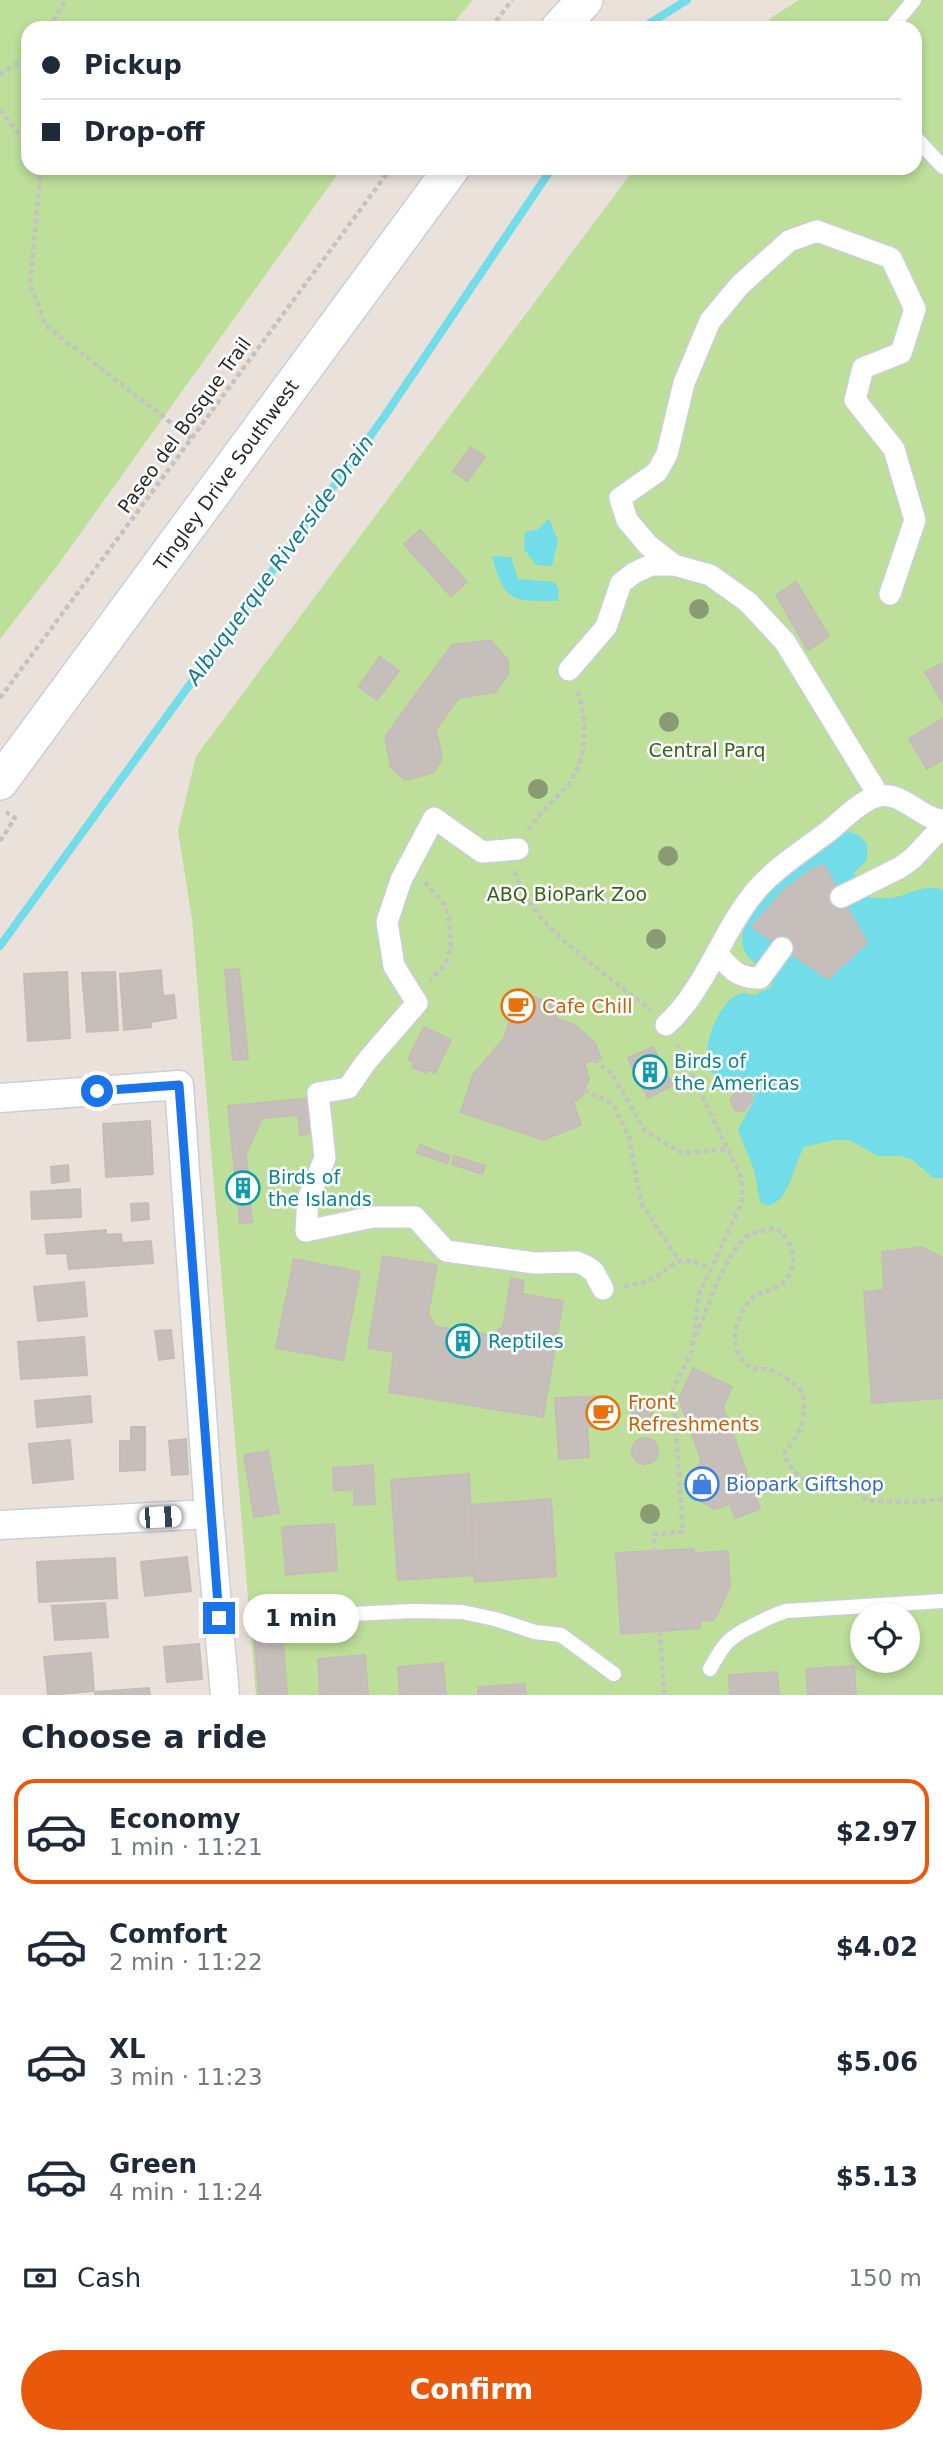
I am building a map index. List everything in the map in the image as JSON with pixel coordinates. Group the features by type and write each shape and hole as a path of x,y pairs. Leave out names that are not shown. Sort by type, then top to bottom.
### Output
{"street":[{"path":"566,21 585,0"},
{"name":"Tingley Drive Southwest","path":"0,782 447,175"},
{"path":"674,565 648,545 627,520 620,498 657,472 667,454 684,383 710,321 740,285 789,241 817,231 891,258 915,309 901,354 863,368 855,400 894,449 915,520 890,594"},
{"path":"569,670 606,627 621,583 634,572 651,565 674,565 710,575 748,602 785,642 879,796"},
{"path":"666,1024 682,1010 759,887 844,818 879,796 901,799 935,820 943,820"},
{"path":"518,849 482,852 434,818 406,872 387,922 394,966 417,1003 366,1062 348,1088 318,1093 325,1158 309,1199 306,1231 373,1217 415,1217 446,1251 535,1264 577,1262 594,1272 603,1289"},
{"path":"841,897 901,867 913,858 943,825"},
{"path":"717,953 738,975 760,978 782,948"},
{"path":"0,1098 179,1085 209,1514 225,1695"},
{"path":"0,1525 209,1514"}],"lane":[{"path":"897,21 914,0"},
{"path":"922,144 943,167"},
{"path":"710,1669 720,1649 734,1634 768,1616 786,1611 943,1601"},
{"path":"290,1617 413,1611 462,1612 535,1632 561,1635 614,1674"}],"path":[{"path":"53,21 65,0"},
{"path":"496,21 512,0"},
{"path":"0,75 21,61"},
{"path":"0,110 21,137"},
{"path":"40,175 30,283 46,326 192,439"},
{"name":"Paseo del Bosque Trail","path":"0,698 386,175"},
{"path":"569,670 582,713 582,757 568,784 530,826 518,849 515,872 518,885 547,926 666,1024 694,1076 741,1177 743,1196 740,1207 710,1268 696,1306 694,1340"},
{"path":"0,807 15,818 0,841"},
{"path":"406,872 423,880 444,904 449,917 451,949 446,963 413,996"},
{"path":"594,1060 611,1074 645,1131 682,1153 728,1149"},
{"path":"584,1090 613,1104 629,1136 641,1203 679,1261"},
{"path":"655,1552 654,1534 682,1532 673,1389 687,1365 694,1340 739,1243 755,1232 775,1228 787,1236 792,1246 791,1271 782,1285 755,1295 746,1306 735,1336 738,1354 744,1362 753,1368 768,1370 786,1378 802,1393 801,1425 785,1454 789,1465 802,1479 820,1488 850,1487 868,1501 919,1502 943,1499"},
{"path":"603,1289 648,1281 679,1261 697,1262 710,1268"},
{"path":"660,1632 664,1695"}],"green space":[{"path":"0,0 473,0 455,21 21,21 21,175 337,175 57,566 0,639"},
{"name":"ABQ BioPark Zoo","path":"799,0 943,0 943,1695 256,1695 192,919 178,831 196,756 630,175 922,175 922,21 768,21"}],"water":[{"path":"549,518 558,541 552,566 536,565 524,549 525,532 538,529"},
{"path":"492,556 511,557 518,579 554,582 559,589 558,601 530,601 512,596 501,583"},
{"path":"846,831 859,835 867,844 867,860 854,873 866,897 895,897 929,888 943,890 943,1178 933,1178 913,1160 901,1156 878,1156 849,1140 834,1140 804,1147 787,1189 769,1206 760,1202 754,1170 738,1130 755,1098 750,1087 724,1082 711,1071 707,1063 709,1039 719,1014 734,996 743,993 754,995 772,987 769,973 745,952 742,935 748,918 777,884"}],"building":[{"path":"471,447 485,457 467,481 453,471"},
{"path":"420,530 467,582 451,596 404,544"},
{"path":"796,582 829,636 808,650 776,595"},
{"path":"490,640 508,660 508,675 495,692 459,698 436,729 442,759 433,773 405,780 391,767 385,737 452,645"},
{"path":"380,657 399,671 377,700 359,686"},
{"path":"943,663 943,703 925,672"},
{"path":"943,718 943,759 927,769 909,739"},
{"path":"824,865 867,943 828,979 752,927 784,890 812,869"},
{"path":"239,969 248,1059 233,1060 225,970"},
{"path":"161,970 163,996 174,995 176,1018 151,1022 151,1027 124,1030 120,974"},
{"path":"67,972 70,1038 28,1041 24,974"},
{"path":"115,972 118,1030 87,1032 82,973"},
{"path":"518,992 556,1004 556,1018 575,1025 595,1043 601,1058 584,1063 589,1079 581,1097 573,1102 581,1125 543,1140 461,1112 473,1075 504,1039"},
{"path":"424,1027 451,1040 435,1073 428,1069 426,1073 412,1067 414,1063 408,1059"},
{"name":"Birds of the Americas","path":"653,1047 673,1085 648,1098 628,1058"},
{"path":"737,1090 749,1091 753,1099 744,1111 735,1110 730,1100"},
{"name":"Birds of the Islands","path":"310,1098 313,1133 300,1135 298,1115 262,1118 246,1154 252,1222 240,1223 228,1106"},
{"path":"150,1121 153,1174 106,1177 103,1124"},
{"path":"420,1145 450,1156 447,1163 417,1153"},
{"path":"454,1156 485,1166 482,1174 452,1164"},
{"path":"68,1165 69,1181 52,1183 51,1167"},
{"path":"80,1189 81,1217 32,1219 31,1192"},
{"path":"148,1203 149,1219 132,1221 131,1204"},
{"path":"106,1230 106,1235 121,1234 122,1243 151,1241 153,1263 69,1269 67,1253 47,1254 45,1235"},
{"path":"921,1247 943,1258 943,1398 872,1403 864,1292 884,1290 882,1252"},
{"name":"Reptiles","path":"383,1256 437,1265 428,1314 436,1327 491,1335 503,1327 511,1278 524,1281 522,1294 563,1301 543,1417 389,1392 394,1352 368,1348"},
{"path":"294,1259 360,1272 343,1360 276,1348"},
{"path":"84,1282 87,1316 38,1321 34,1287"},
{"path":"171,1330 174,1358 159,1360 155,1331"},
{"path":"84,1337 87,1375 21,1379 18,1342"},
{"path":"693,1368 732,1387 723,1407 760,1509 735,1518 730,1504 714,1509 699,1500 693,1484 701,1459 679,1399"},
{"path":"90,1396 92,1422 37,1427 35,1401"},
{"path":"607,1396 608,1426 587,1427 589,1457 559,1459 555,1398"},
{"path":"642,1398 650,1401 653,1409 650,1417 642,1420 634,1417 631,1409 634,1401"},
{"path":"131,1427 145,1427 145,1470 120,1471 120,1441 131,1441"},
{"path":"645,1438 655,1441 658,1451 655,1461 645,1464 635,1461 632,1451 635,1441"},
{"path":"186,1439 188,1474 172,1475 169,1441"},
{"path":"70,1440 73,1479 33,1483 29,1444"},
{"path":"268,1451 279,1513 254,1517 244,1455"},
{"path":"373,1465 375,1504 354,1505 354,1489 334,1491 333,1468"},
{"path":"469,1474 474,1575 398,1580 391,1480"},
{"path":"551,1499 556,1576 475,1582 471,1505"},
{"path":"334,1524 337,1570 286,1575 282,1527"},
{"path":"694,1549 694,1553 728,1551 730,1587 714,1620 700,1621 700,1628 621,1634 616,1553"},
{"path":"187,1557 191,1591 145,1596 141,1562"},
{"path":"115,1558 117,1598 39,1602 37,1562"},
{"path":"105,1603 108,1637 55,1640 52,1606"},
{"path":"281,1614 287,1695 259,1695 253,1616"},
{"path":"199,1644 202,1679 167,1682 164,1647"},
{"path":"91,1653 94,1691 48,1695 44,1657"},
{"path":"365,1655 368,1695 320,1695 318,1659"},
{"path":"443,1663 446,1695 400,1695 398,1667"},
{"path":"850,1666 850,1673 854,1673 856,1695 808,1695 806,1669"},
{"path":"777,1672 779,1695 730,1695 729,1675"},
{"path":"525,1684 526,1695 478,1695 478,1687"},
{"path":"149,1688 150,1695 95,1695 95,1692"}],"waterway":[{"name":"Albuquerque Riverside Drain","path":"653,21 687,0"},
{"name":"Albuquerque Riverside Drain","path":"0,946 384,417 547,175"}],"place":[{"name":"Cafe Chill","path":"518,1006"},
{"name":"Birds of the Americas","path":"650,1072"},
{"name":"Birds of the Islands","path":"243,1188"},
{"name":"Reptiles","path":"463,1341"},
{"name":"Front Refreshments","path":"603,1413"},
{"name":"Biopark Giftshop","path":"702,1484"}],"route":[{"path":"97,1091 179,1085 209,1514 219,1618"}],"park label":[{"name":"Central Parq","path":"707,750"}]}
